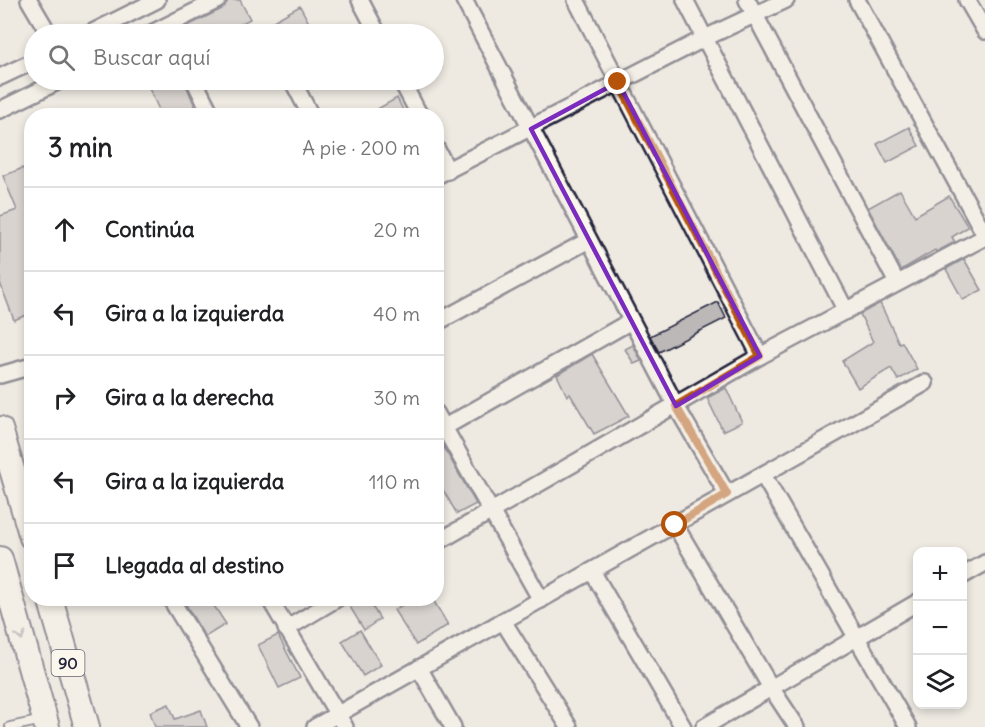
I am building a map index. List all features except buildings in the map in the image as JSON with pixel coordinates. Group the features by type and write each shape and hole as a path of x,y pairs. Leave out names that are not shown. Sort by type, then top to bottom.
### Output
{"highway":[{"path":"0,429 24,510"},
{"name":"90","path":"0,560 46,724"},
{"name":"90","path":"52,606 87,727"}],"street":[{"path":"29,0 44,24"},
{"path":"108,24 157,0"},
{"path":"179,24 218,0"},
{"path":"360,0 373,24"},
{"path":"464,0 676,406 727,494"},
{"path":"576,0 760,356"},
{"path":"686,0 846,310"},
{"path":"747,0 896,282"},
{"path":"444,173 618,82 786,0"},
{"path":"444,538 760,356 985,236 857,0"},
{"path":"967,0 985,31"},
{"path":"0,77 24,66"},
{"path":"0,110 41,90"},
{"path":"199,90 208,108"},
{"path":"297,90 307,108"},
{"path":"406,90 416,108"},
{"path":"444,319 589,240"},
{"path":"444,427 631,321"},
{"path":"0,375 24,371"},
{"path":"315,727 341,721 419,668 925,383"},
{"path":"444,434 541,600"},
{"path":"764,475 908,727"},
{"path":"675,525 770,686 797,727"},
{"path":"967,574 985,563"},
{"path":"592,571 683,727"},
{"path":"704,727 770,686 913,605"},
{"path":"175,606 249,727"},
{"path":"273,606 341,721"},
{"path":"286,629 325,606"},
{"path":"503,621 569,727"},
{"path":"419,668 453,727"}],"lane":[{"path":"10,727 46,724"}],"highlighted area":[{"path":"618,82 760,356 676,406 531,129"}],"route":[{"path":"618,82 760,356 676,406 727,494 675,525"}]}
